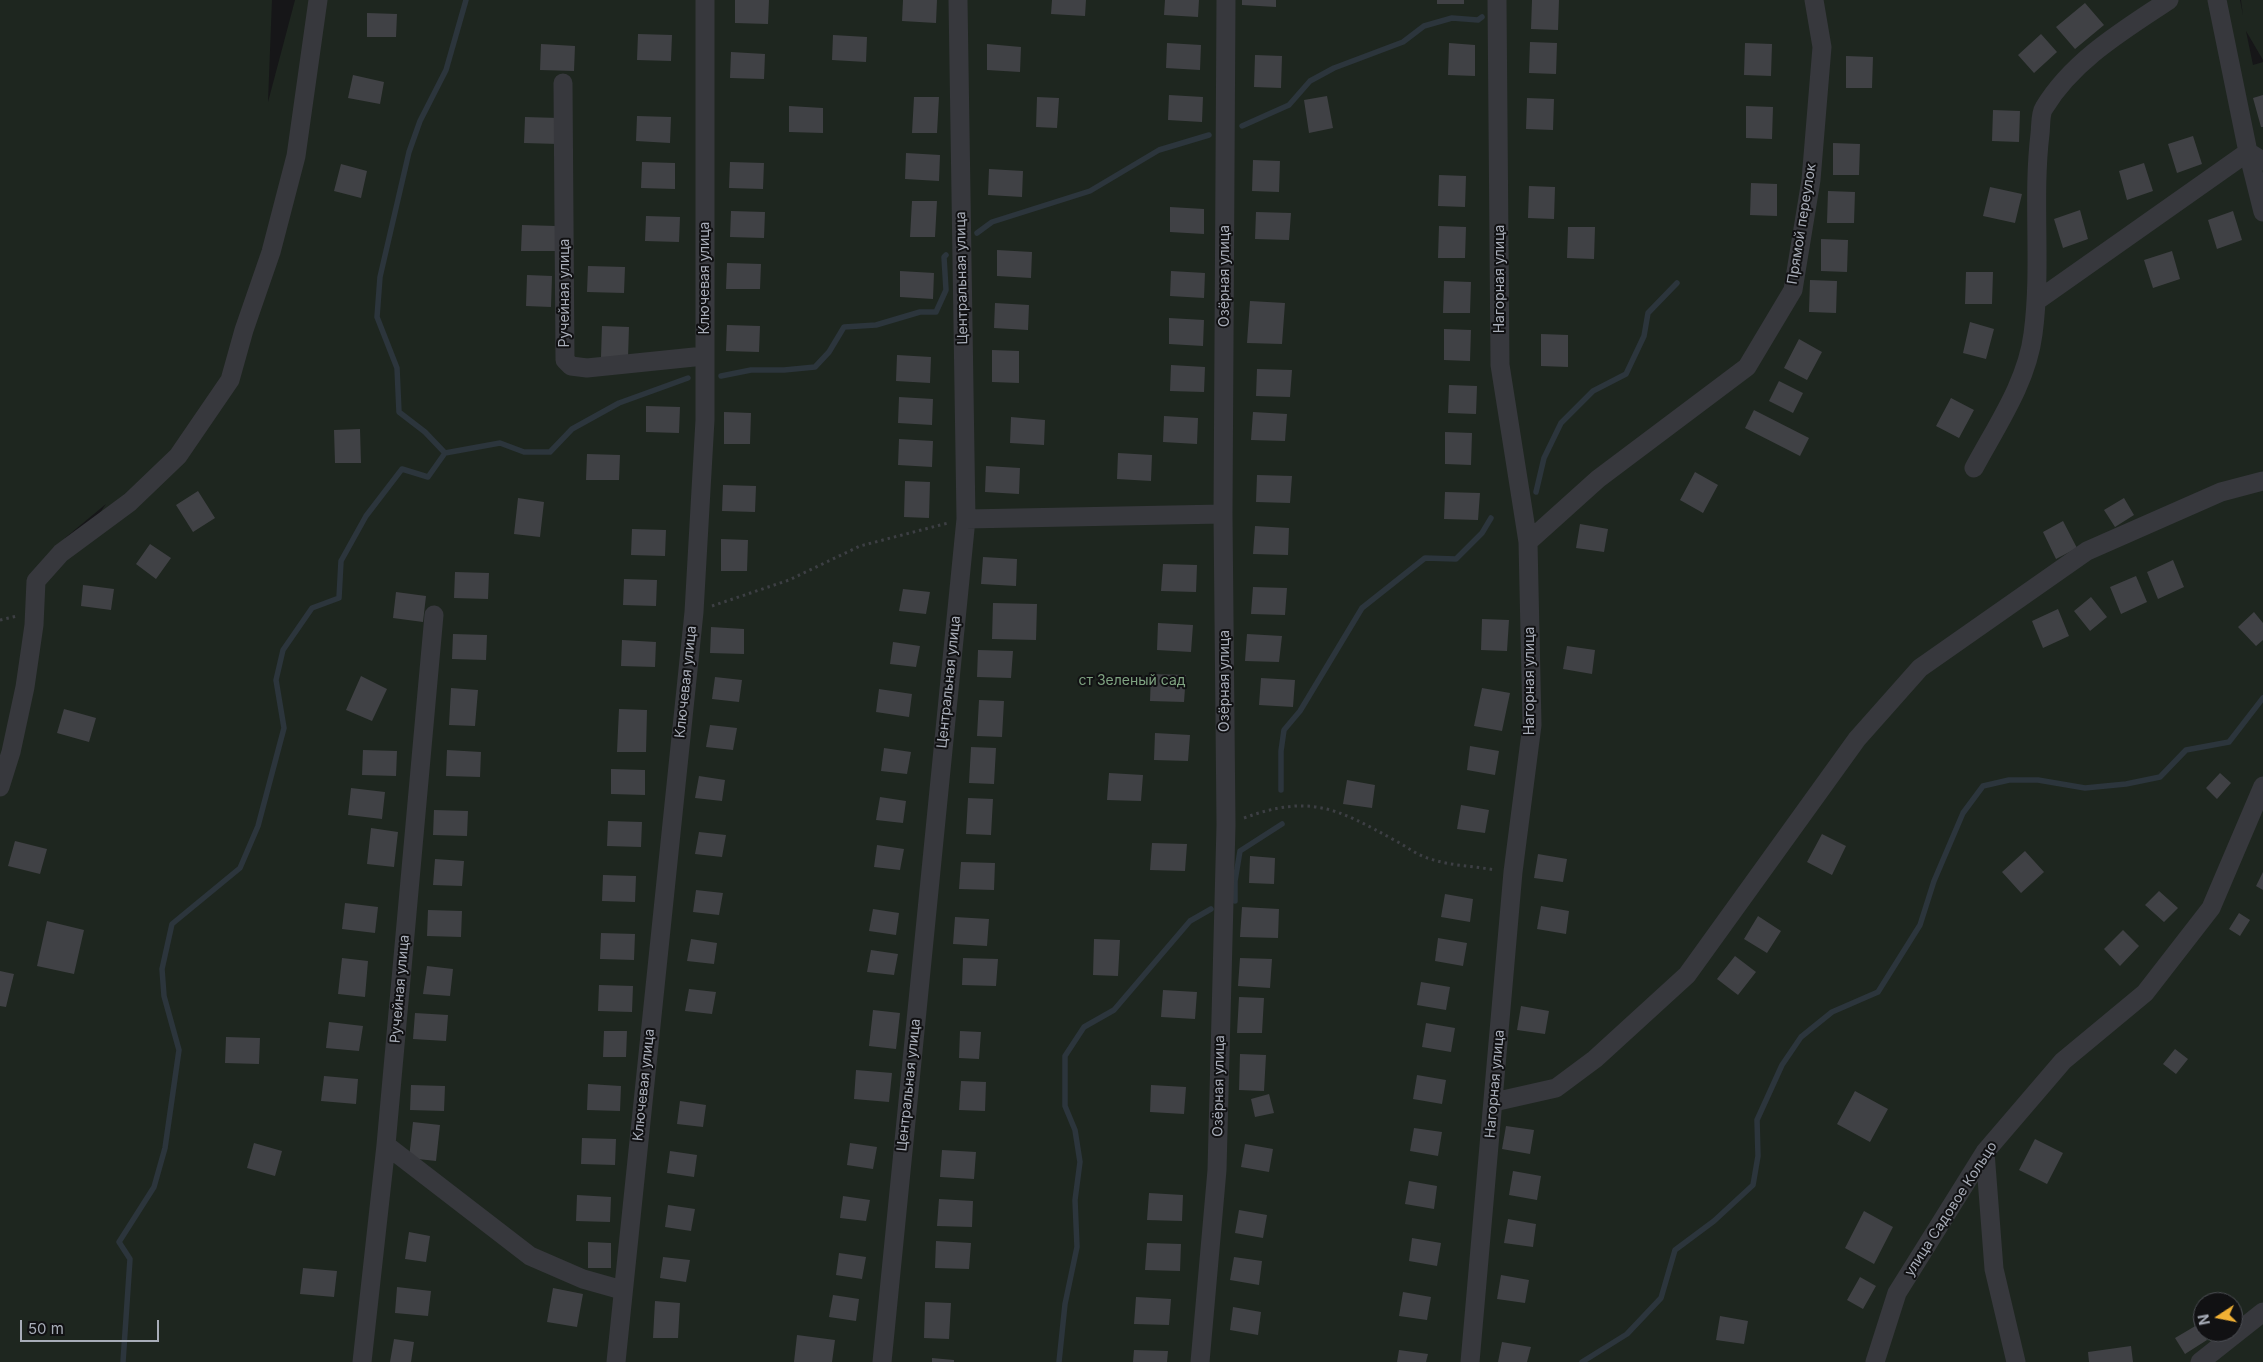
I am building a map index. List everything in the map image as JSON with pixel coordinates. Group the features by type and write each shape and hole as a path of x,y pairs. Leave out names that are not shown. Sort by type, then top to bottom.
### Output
{"street":[{"path":"0,787 11,752 25,687 34,625 36,581 60,553 130,502 178,456 230,380 244,330 271,252 296,156 318,0"},
{"name":"Ключевая улица","path":"616,1362 694,612 704,420 705,0"},
{"name":"Центральная улица","path":"882,1362 966,519 958,0"},
{"name":"Озёрная улица","path":"1200,1362 1217,1170 1226,824 1223,514 1226,0"},
{"name":"Нагорная улица","path":"1470,1362 1513,872 1532,725 1528,542 1500,364 1497,0"},
{"name":"Прямой переулок","path":"1528,542 1598,479 1747,367 1793,290 1811,180 1822,47 1814,0"},
{"path":"1974,468 2020,382 2033,337 2038,300 2038,153 2043,109 2069,78 2103,44 2169,0"},
{"path":"2217,0 2256,157 2263,212"},
{"name":"Ручейная улица","path":"563,83 565,360 571,366 587,368 704,356"},
{"path":"2038,300 2256,157"},
{"path":"1494,1102 1556,1088 1595,1059 1687,975 1857,739 1920,668 2087,551 2221,492 2263,481"},
{"path":"966,519 1223,514"},
{"name":"Ручейная улица","path":"362,1362 386,1145 434,615"},
{"name":"улица Садовое Кольцо","path":"1875,1362 1897,1293 1985,1152 2063,1061 2145,993 2211,908 2263,786"},
{"path":"386,1145 530,1256 583,1279 622,1290"},
{"path":"1985,1152 1994,1269 2016,1362"},
{"path":"2200,1362 2263,1312"}],"path":[{"path":"694,612 789,580 860,546 966,519"},
{"path":"1226,824 1268,809 1298,805 1318,807 1352,816 1430,859 1513,872"}],"green space":[{"name":"ст Зеленый сад","path":"0,0 272,0 268,102 295,0 2240,0 2243,15 2241,0 2263,0 2263,60 2246,31 2253,65 2263,62 2263,1362 0,1362","holes":["106,504 85,534 65,539"]}],"building":[{"path":"735,0 769,0 768,24 735,23"},
{"path":"903,0 937,0 936,23 902,21"},
{"path":"1052,0 1086,0 1085,16 1051,14"},
{"path":"1165,0 1199,0 1198,17 1164,15"},
{"path":"1242,0 1276,0 1276,7 1242,5"},
{"path":"1437,0 1464,0 1464,4 1437,4"},
{"path":"1532,0 1559,0 1558,30 1531,29"},
{"path":"2085,3 2104,25 2075,49 2056,27"},
{"path":"367,13 397,14 396,37 367,37"},
{"path":"638,34 672,35 671,61 637,60"},
{"path":"2041,34 2057,52 2034,73 2018,55"},
{"path":"833,35 867,37 866,62 832,60"},
{"path":"1530,42 1557,43 1556,74 1529,73"},
{"path":"1167,43 1201,45 1200,70 1166,68"},
{"path":"1449,43 1475,45 1475,76 1448,75"},
{"path":"1745,43 1772,44 1771,76 1744,75"},
{"path":"541,44 575,46 574,71 540,70"},
{"path":"987,44 1021,47 1020,72 987,70"},
{"path":"731,52 765,54 764,79 730,78"},
{"path":"1255,55 1282,56 1281,88 1254,87"},
{"path":"1846,56 1873,57 1872,88 1846,88"},
{"path":"353,75 384,82 380,104 348,98"},
{"path":"1169,95 1203,97 1202,122 1168,120"},
{"path":"2263,95 2263,127 2261,127 2253,98"},
{"path":"1327,96 1333,128 1309,133 1304,100"},
{"path":"914,97 939,97 937,133 912,133"},
{"path":"1037,97 1059,98 1057,128 1036,127"},
{"path":"1527,98 1554,99 1553,130 1526,129"},
{"path":"789,106 823,108 823,133 789,132"},
{"path":"1746,106 1773,107 1772,139 1746,138"},
{"path":"1993,110 2020,111 2019,142 1992,141"},
{"path":"637,116 671,117 670,143 636,141"},
{"path":"525,117 559,118 558,144 524,143"},
{"path":"2193,136 2202,164 2177,173 2168,144"},
{"path":"1833,143 1860,144 1859,175 1833,175"},
{"path":"906,153 940,155 939,181 905,179"},
{"path":"1253,160 1280,161 1279,192 1252,191"},
{"path":"642,162 675,163 675,189 641,188"},
{"path":"730,162 764,163 763,189 729,188"},
{"path":"2144,163 2153,191 2127,200 2119,171"},
{"path":"341,164 367,171 361,198 334,191"},
{"path":"989,169 1023,171 1022,197 988,195"},
{"path":"1439,175 1466,176 1465,207 1438,206"},
{"path":"1751,183 1777,184 1777,216 1750,215"},
{"path":"1529,186 1555,187 1554,219 1528,218"},
{"path":"1990,187 2022,194 2015,223 1983,216"},
{"path":"1828,191 1855,192 1854,223 1827,223"},
{"path":"912,201 937,201 935,237 910,237"},
{"path":"1170,207 1204,209 1204,234 1170,232"},
{"path":"2080,210 2088,239 2063,248 2054,219"},
{"path":"731,211 765,212 764,238 730,237"},
{"path":"2233,211 2242,240 2217,249 2208,220"},
{"path":"1256,212 1291,213 1289,240 1255,239"},
{"path":"646,216 680,217 679,242 645,241"},
{"path":"522,225 556,226 555,251 521,251"},
{"path":"1439,226 1466,227 1465,258 1438,258"},
{"path":"1568,227 1595,227 1594,259 1567,258"},
{"path":"1821,239 1848,240 1847,272 1821,271"},
{"path":"997,250 1032,252 1031,278 997,276"},
{"path":"2172,251 2180,279 2153,288 2144,260"},
{"path":"727,263 761,264 760,289 726,289"},
{"path":"588,266 625,267 624,293 587,292"},
{"path":"900,271 934,273 933,299 900,297"},
{"path":"1171,271 1205,273 1204,298 1170,296"},
{"path":"1966,272 1993,272 1992,304 1965,304"},
{"path":"527,275 552,276 551,307 526,306"},
{"path":"1810,280 1837,281 1836,313 1809,312"},
{"path":"1444,281 1471,282 1470,313 1443,313"},
{"path":"1250,301 1285,303 1282,344 1247,343"},
{"path":"995,303 1029,305 1028,330 994,328"},
{"path":"1169,318 1204,320 1203,346 1169,344"},
{"path":"1970,322 1994,329 1986,359 1963,353"},
{"path":"727,325 760,326 759,352 726,351"},
{"path":"602,326 629,327 628,358 601,357"},
{"path":"1444,329 1471,330 1470,361 1444,360"},
{"path":"1541,334 1568,335 1568,367 1541,366"},
{"path":"1799,339 1822,352 1807,380 1784,368"},
{"path":"992,350 1019,351 1019,383 992,382"},
{"path":"897,355 931,357 930,383 896,381"},
{"path":"1171,365 1205,367 1204,392 1170,391"},
{"path":"1257,369 1292,370 1290,397 1256,396"},
{"path":"1779,381 1803,393 1793,413 1769,401"},
{"path":"1449,385 1477,386 1476,414 1448,413"},
{"path":"899,397 933,399 932,425 898,423"},
{"path":"1951,398 1974,410 1959,438 1936,426"},
{"path":"646,406 680,407 679,433 646,432"},
{"path":"1754,410 1809,438 1800,456 1745,428"},
{"path":"724,412 751,413 750,444 724,444"},
{"path":"1253,412 1287,414 1285,441 1251,440"},
{"path":"1164,416 1198,418 1197,444 1163,442"},
{"path":"1011,417 1045,420 1044,445 1010,443"},
{"path":"360,429 361,463 335,463 334,430"},
{"path":"1445,432 1472,433 1471,465 1445,464"},
{"path":"899,439 933,441 932,467 898,465"},
{"path":"1118,453 1152,455 1151,481 1117,479"},
{"path":"587,454 620,455 619,480 586,480"},
{"path":"986,466 1020,468 1019,494 985,492"},
{"path":"1695,472 1718,485 1703,513 1680,500"},
{"path":"1257,475 1292,476 1290,503 1256,502"},
{"path":"905,481 930,482 929,518 904,517"},
{"path":"723,485 756,486 755,512 722,511"},
{"path":"198,491 215,518 193,532 176,505"},
{"path":"1445,492 1480,493 1478,520 1444,519"},
{"path":"518,498 544,502 540,537 514,534"},
{"path":"2124,498 2134,515 2115,527 2104,510"},
{"path":"2063,521 2077,548 2056,559 2043,532"},
{"path":"1580,524 1608,529 1604,552 1576,548"},
{"path":"1255,526 1289,528 1288,555 1253,554"},
{"path":"632,529 666,530 665,556 631,555"},
{"path":"721,539 748,540 747,571 721,571"},
{"path":"150,544 171,558 156,579 136,564"},
{"path":"983,557 1017,559 1016,586 981,584"},
{"path":"2173,560 2184,587 2158,599 2147,572"},
{"path":"1163,564 1197,565 1196,592 1161,591"},
{"path":"455,572 489,573 488,599 454,598"},
{"path":"2136,576 2147,602 2121,614 2110,587"},
{"path":"624,579 657,580 656,606 623,605"},
{"path":"83,585 114,589 111,610 81,606"},
{"path":"1253,587 1287,588 1285,615 1251,614"},
{"path":"903,589 930,592 926,614 899,611"},
{"path":"396,592 426,596 423,622 393,618"},
{"path":"2091,597 2107,617 2090,631 2074,611"},
{"path":"993,603 1037,604 1036,640 992,639"},
{"path":"2058,609 2069,636 2043,648 2032,621"},
{"path":"2254,612 2263,623 2263,640 2256,646 2238,627"},
{"path":"1482,619 1509,620 1507,651 1481,650"},
{"path":"1158,623 1193,625 1191,652 1157,650"},
{"path":"711,627 744,629 744,654 710,653"},
{"path":"453,634 487,635 486,660 452,659"},
{"path":"1247,634 1282,636 1279,662 1245,661"},
{"path":"622,640 656,642 655,667 621,666"},
{"path":"893,642 920,646 916,667 890,664"},
{"path":"1567,646 1595,650 1592,674 1563,669"},
{"path":"978,650 1013,651 1011,678 977,677"},
{"path":"1151,674 1186,675 1184,702 1150,701"},
{"path":"361,676 387,689 372,721 346,710"},
{"path":"715,677 742,680 739,702 712,699"},
{"path":"1261,678 1295,680 1293,707 1259,705"},
{"path":"451,688 478,690 475,726 449,725"},
{"path":"1482,688 1510,693 1502,731 1474,726"},
{"path":"879,689 912,694 909,717 876,712"},
{"path":"979,700 1004,701 1002,737 977,736"},
{"path":"64,709 96,718 89,742 57,733"},
{"path":"619,709 647,710 646,752 617,752"},
{"path":"710,725 737,728 733,750 706,747"},
{"path":"1155,733 1190,735 1188,761 1154,760"},
{"path":"1470,746 1499,751 1495,775 1467,770"},
{"path":"971,747 996,748 994,784 969,783"},
{"path":"884,748 911,752 907,774 881,771"},
{"path":"363,750 397,751 396,776 362,775"},
{"path":"447,750 481,752 480,777 446,776"},
{"path":"611,769 645,770 645,795 611,794"},
{"path":"1109,773 1143,775 1141,801 1107,800"},
{"path":"2220,773 2231,783 2217,799 2206,788"},
{"path":"699,776 725,780 722,801 695,798"},
{"path":"1347,780 1375,785 1372,808 1343,804"},
{"path":"351,788 385,792 382,819 348,815"},
{"path":"880,797 906,801 903,823 876,820"},
{"path":"968,798 993,799 991,835 966,834"},
{"path":"1461,805 1489,810 1485,833 1457,829"},
{"path":"434,810 468,811 467,836 433,835"},
{"path":"608,821 642,822 641,847 607,846"},
{"path":"371,828 398,832 394,867 367,864"},
{"path":"699,832 726,835 722,857 695,854"},
{"path":"1822,834 1846,846 1832,875 1807,862"},
{"path":"15,841 47,849 40,874 8,866"},
{"path":"1152,843 1187,844 1185,871 1150,870"},
{"path":"877,845 904,849 900,870 874,867"},
{"path":"2025,851 2044,872 2021,893 2002,872"},
{"path":"1538,854 1567,859 1563,882 1534,878"},
{"path":"1250,856 1275,858 1274,884 1249,883"},
{"path":"435,859 464,861 462,886 433,885"},
{"path":"961,862 995,863 994,890 959,889"},
{"path":"2263,872 2263,890 2256,886"},
{"path":"603,875 636,876 635,902 602,901"},
{"path":"696,890 723,893 719,915 693,912"},
{"path":"2159,891 2178,908 2164,922 2145,905"},
{"path":"1445,894 1473,899 1470,922 1441,917"},
{"path":"345,903 378,907 375,933 342,929"},
{"path":"1541,906 1569,911 1566,934 1537,929"},
{"path":"1242,907 1279,909 1278,938 1240,937"},
{"path":"873,909 899,913 896,935 869,931"},
{"path":"428,910 462,911 461,937 427,936"},
{"path":"2239,913 2250,920 2240,936 2229,929"},
{"path":"1758,916 1781,931 1767,953 1744,939"},
{"path":"955,917 989,919 987,946 953,944"},
{"path":"47,921 84,930 74,974 37,966"},
{"path":"2123,930 2139,946 2120,966 2104,949"},
{"path":"601,933 635,934 634,960 600,959"},
{"path":"1438,938 1467,943 1463,966 1435,961"},
{"path":"691,939 717,943 714,964 687,961"},
{"path":"1094,939 1120,940 1118,976 1093,975"},
{"path":"871,950 898,954 894,975 867,972"},
{"path":"1735,956 1756,972 1738,995 1717,979"},
{"path":"342,958 368,961 365,997 338,994"},
{"path":"963,958 998,959 996,986 962,985"},
{"path":"1240,958 1272,959 1270,988 1238,986"},
{"path":"427,966 453,969 450,996 423,994"},
{"path":"0,971 14,974 6,1007 0,1006"},
{"path":"1421,982 1450,987 1446,1010 1417,1005"},
{"path":"599,985 633,986 632,1012 598,1011"},
{"path":"689,989 716,992 712,1014 685,1011"},
{"path":"1163,990 1197,992 1195,1019 1161,1017"},
{"path":"1239,997 1264,998 1262,1033 1237,1033"},
{"path":"1521,1006 1549,1011 1545,1034 1517,1030"},
{"path":"873,1010 900,1013 896,1049 869,1046"},
{"path":"415,1013 448,1015 446,1041 413,1039"},
{"path":"329,1022 363,1026 359,1051 326,1048"},
{"path":"1426,1023 1455,1028 1451,1052 1422,1047"},
{"path":"604,1031 627,1031 626,1057 603,1057"},
{"path":"960,1031 981,1032 979,1059 959,1058"},
{"path":"226,1037 260,1038 259,1064 225,1063"},
{"path":"2175,1049 2188,1059 2176,1074 2163,1064"},
{"path":"1240,1054 1266,1055 1264,1091 1239,1090"},
{"path":"856,1070 892,1073 889,1102 854,1099"},
{"path":"1417,1075 1446,1080 1442,1104 1413,1099"},
{"path":"324,1076 358,1079 356,1104 321,1101"},
{"path":"961,1081 986,1082 985,1111 959,1110"},
{"path":"588,1084 621,1086 620,1111 587,1110"},
{"path":"411,1085 445,1086 444,1111 410,1110"},
{"path":"1151,1085 1186,1087 1184,1114 1150,1112"},
{"path":"1855,1091 1888,1109 1870,1142 1837,1124"},
{"path":"1269,1094 1274,1113 1255,1117 1251,1099"},
{"path":"680,1101 706,1105 703,1127 677,1124"},
{"path":"413,1122 440,1125 436,1161 409,1158"},
{"path":"1506,1126 1534,1130 1530,1154 1502,1149"},
{"path":"1414,1128 1442,1132 1438,1156 1410,1151"},
{"path":"582,1138 616,1139 615,1165 581,1164"},
{"path":"2035,1139 2063,1153 2047,1184 2019,1170"},
{"path":"254,1143 282,1151 275,1176 247,1168"},
{"path":"850,1143 877,1147 873,1169 847,1165"},
{"path":"1245,1144 1273,1149 1269,1172 1241,1167"},
{"path":"942,1150 976,1152 974,1179 940,1177"},
{"path":"670,1151 697,1155 694,1177 667,1173"},
{"path":"1513,1171 1541,1176 1537,1200 1509,1195"},
{"path":"1409,1181 1437,1186 1434,1209 1405,1204"},
{"path":"1149,1193 1183,1195 1182,1221 1147,1220"},
{"path":"577,1195 611,1197 610,1222 576,1221"},
{"path":"843,1196 870,1200 866,1221 840,1218"},
{"path":"939,1199 973,1201 972,1227 937,1226"},
{"path":"668,1205 695,1209 691,1231 665,1227"},
{"path":"1239,1210 1267,1215 1263,1238 1235,1233"},
{"path":"1864,1211 1893,1227 1874,1264 1845,1248"},
{"path":"1508,1219 1536,1224 1533,1247 1504,1243"},
{"path":"409,1232 430,1236 426,1262 405,1259"},
{"path":"1412,1238 1441,1243 1437,1266 1409,1261"},
{"path":"936,1241 971,1243 969,1269 935,1268"},
{"path":"588,1242 611,1243 611,1268 588,1268"},
{"path":"1147,1243 1181,1244 1180,1271 1145,1270"},
{"path":"839,1253 866,1257 862,1279 836,1275"},
{"path":"663,1257 690,1260 686,1282 660,1278"},
{"path":"1234,1257 1262,1261 1259,1285 1230,1280"},
{"path":"303,1268 337,1271 334,1297 300,1294"},
{"path":"1501,1275 1529,1280 1525,1303 1497,1299"},
{"path":"1860,1277 1876,1286 1863,1309 1847,1300"},
{"path":"397,1287 431,1291 428,1316 395,1313"},
{"path":"553,1288 583,1294 577,1327 547,1322"},
{"path":"1403,1292 1431,1297 1427,1320 1399,1316"},
{"path":"833,1295 859,1299 856,1321 829,1317"},
{"path":"1136,1297 1171,1299 1169,1325 1134,1324"},
{"path":"655,1301 680,1303 678,1338 653,1338"},
{"path":"925,1302 951,1303 949,1339 924,1338"},
{"path":"1233,1307 1261,1312 1258,1335 1230,1330"},
{"path":"1720,1316 1748,1321 1744,1344 1716,1340"},
{"path":"2193,1327 2193,1342 2204,1342 2185,1354 2175,1338"},
{"path":"797,1335 835,1340 832,1362 794,1362"},
{"path":"394,1339 414,1342 411,1362 390,1362"},
{"path":"1502,1342 1531,1347 1527,1362 1498,1362"},
{"path":"2131,1346 2133,1362 2089,1362 2088,1352"},
{"path":"1134,1350 1168,1351 1167,1362 1133,1362"},
{"path":"1399,1350 1428,1354 1426,1362 1397,1362"},
{"path":"932,1358 954,1360 954,1362 932,1362"}],"waterway":[{"path":"123,1362 130,1259 119,1242 154,1187 165,1148 179,1050 164,996 162,969 172,924 240,868 258,826 284,728 276,680 283,650 312,608 339,598 341,561 366,516 402,469 428,477 445,453 425,432 399,412 397,368 377,317 380,277 409,152 420,121 446,70 466,0"},
{"path":"1242,126 1289,105 1310,81 1334,68 1403,42 1424,26 1452,18 1478,20 1482,17"},
{"path":"977,233 992,222 1090,191 1159,150 1209,135"},
{"path":"721,376 751,370 784,370 815,367 829,352 844,327 876,325 920,312 936,312 946,290 944,257 946,255"},
{"path":"1536,492 1544,458 1561,423 1593,391 1626,374 1644,336 1648,313 1677,283"},
{"path":"445,453 500,443 524,452 550,452 572,429 619,403 688,378"},
{"path":"1281,790 1281,751 1284,730 1300,711 1362,608 1425,558 1456,559 1482,533 1491,518"},
{"path":"1582,1362 1627,1334 1661,1298 1675,1250 1714,1221 1753,1185 1758,1156 1757,1120 1782,1065 1801,1037 1832,1012 1878,992 1920,925 1934,881 1963,813 1983,786 2009,780 2038,780 2085,788 2126,784 2160,777 2186,750 2229,742 2263,698"},
{"path":"1235,901 1235,881 1240,851 1282,824"},
{"path":"1059,1362 1065,1304 1077,1247 1075,1200 1080,1162 1075,1130 1065,1106 1065,1056 1084,1027 1114,1010 1190,921 1211,909"}]}
